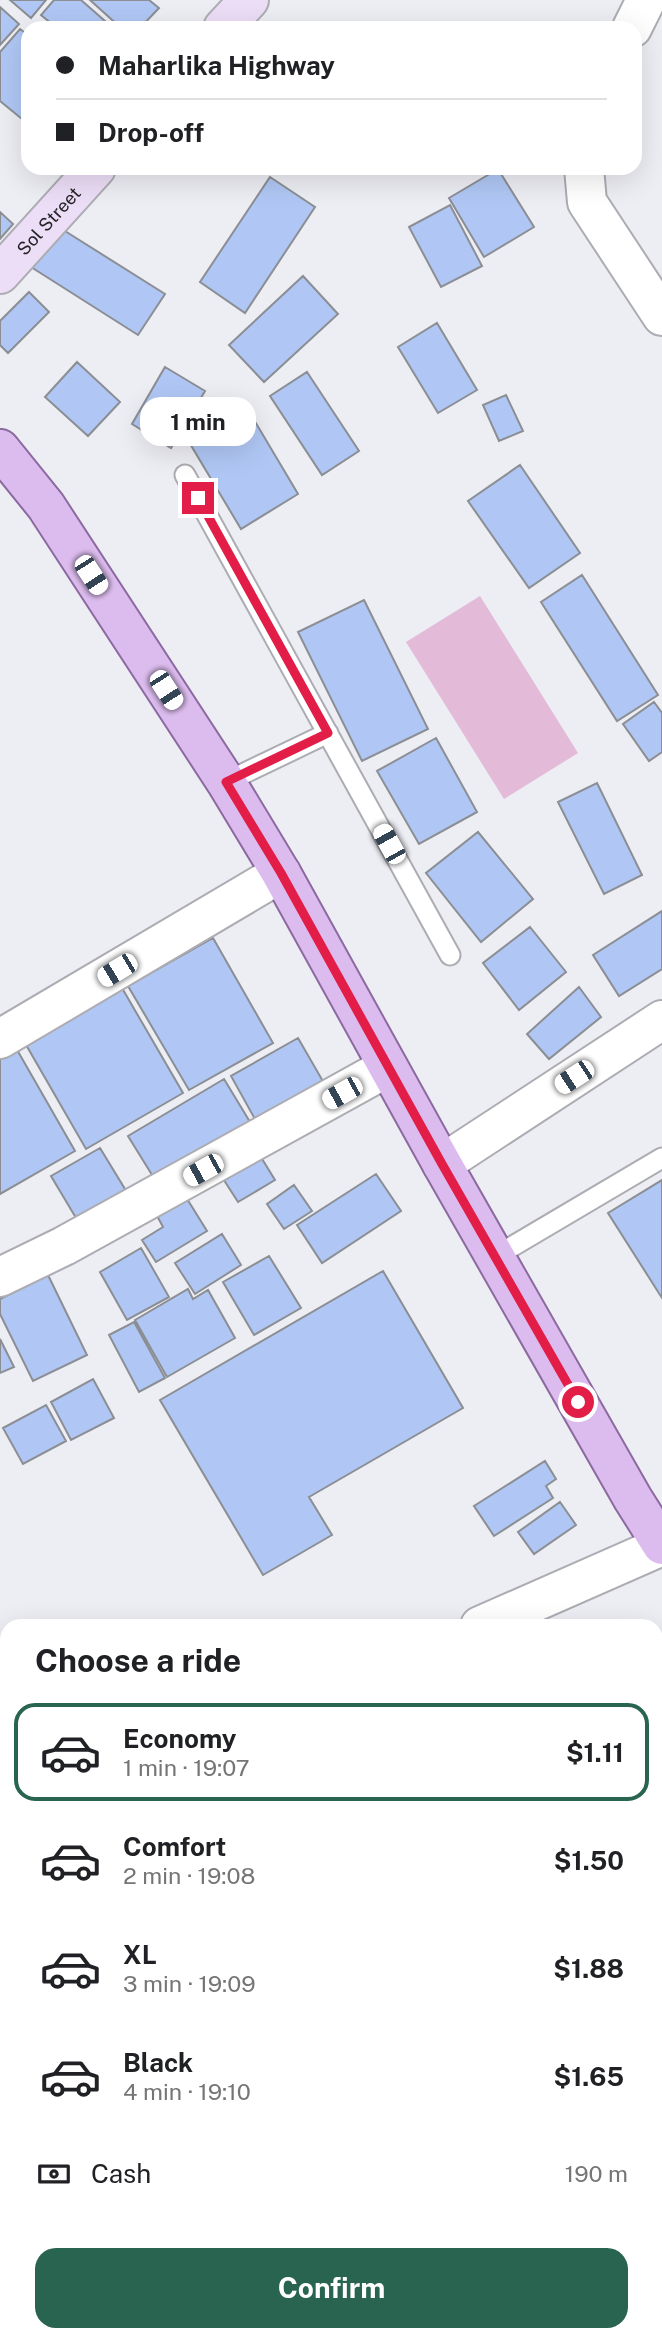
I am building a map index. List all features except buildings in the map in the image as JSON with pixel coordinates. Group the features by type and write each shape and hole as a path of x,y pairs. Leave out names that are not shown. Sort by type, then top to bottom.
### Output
{"main road":[{"path":"0,449 46,506 226,782 281,873 442,1164 633,1499 662,1545"}],"street":[{"path":"230,21 249,0"},
{"path":"636,21 646,0"},
{"name":"Sol Street","path":"0,274 90,175"},
{"path":"585,175 587,202 662,316"},
{"path":"0,1040 281,873"},
{"path":"442,1164 662,1020"},
{"path":"0,1277 64,1246 388,1067"},
{"path":"496,1619 662,1545"}],"lane":[{"path":"185,475 450,955"},
{"path":"226,782 328,733"},
{"path":"496,1256 662,1158"}],"shaded area":[{"path":"480,596 578,753 504,799 406,642"}],"route":[{"path":"198,498 328,733 226,782 281,873 578,1402"}]}
